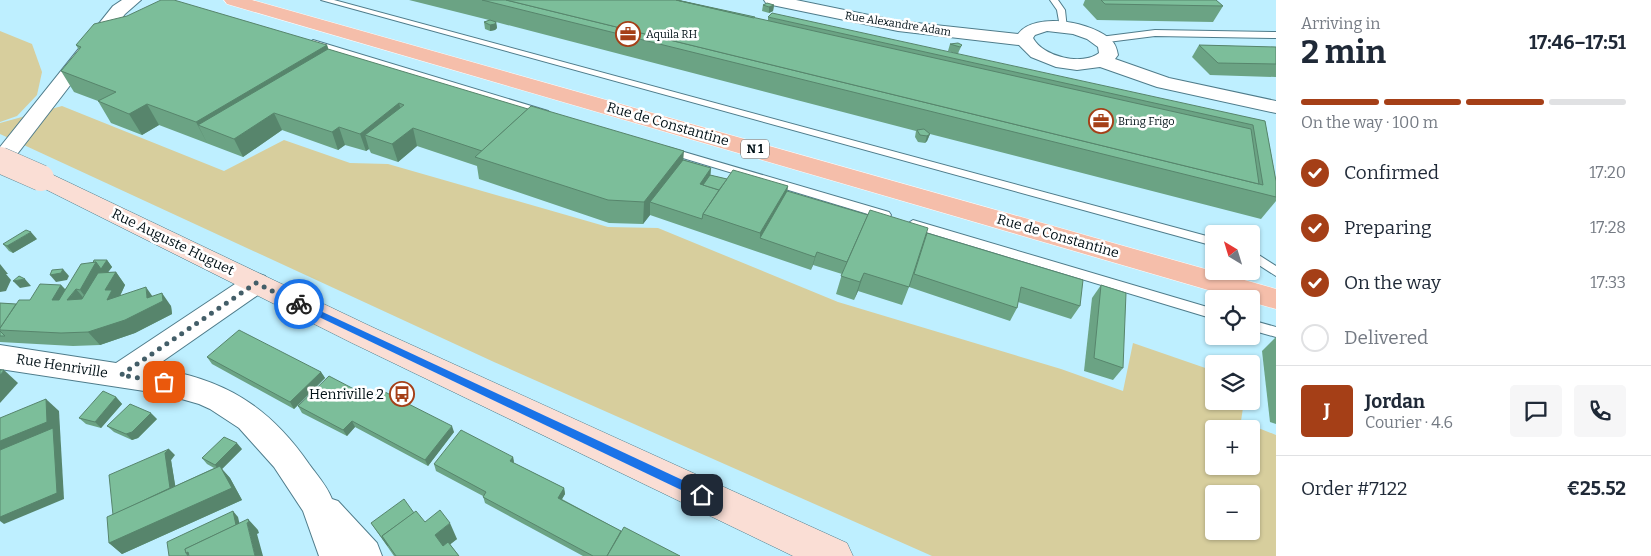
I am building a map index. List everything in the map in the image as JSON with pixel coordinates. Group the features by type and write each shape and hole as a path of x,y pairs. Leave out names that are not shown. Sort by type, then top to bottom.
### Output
{"main road":[{"name":"Rue de Constantine","path":"233,0 1276,299"},
{"name":"Rue Auguste Huguet","path":"0,160 41,178 362,335 834,556"}],"street":[{"path":"0,160 119,10 133,0"},
{"name":"Rue Alexandre Adam","path":"772,0 898,26 1025,40"},
{"path":"1102,61 1110,53 1106,45 1087,33 1064,27 1036,28 1026,33 1025,40 1035,52 1056,61 1082,65 1102,61 1174,85 1276,108"},
{"path":"121,375 256,283"},
{"name":"Rue Henriville","path":"0,357 164,382 206,393 234,408 250,419 277,446 317,503 337,556"},
{"path":"317,503 364,556"}],"lane":[{"path":"325,0 801,128 1205,240"},
{"path":"1054,0 1061,10 1064,27"},
{"path":"1100,40 1154,33 1276,35"},
{"path":"299,38 556,116"},
{"path":"661,148 1205,311"},
{"path":"1260,256 1276,260"},
{"path":"1260,260 1276,272"},
{"path":"1260,328 1276,332"}],"shaded area":[{"path":"0,31 32,44 42,72 37,95 17,116 0,122"},
{"path":"62,106 224,171 284,140 350,163 388,164 608,227 658,228 838,302 1061,369 1123,391 1133,343 1205,368 1205,410 1243,410 1241,420 1205,420 1205,475 1260,475 1260,429 1276,435 1276,556 932,556 494,362 0,134 0,123"}],"building":[{"path":"161,0 174,0 327,45 196,122 147,104 129,114 98,101 116,92 61,71 81,47 76,45 94,24 127,16"},
{"path":"482,0 506,0 1263,185 1253,125 768,17 772,13 1265,121 1276,181 1276,197"},
{"path":"506,0 676,0 1251,129 1259,184"},
{"path":"677,0 755,17 754,18"},
{"path":"1101,0 1216,0 1223,6 1105,4"},
{"path":"767,3 774,5 769,7 763,5"},
{"path":"490,20 496,22 495,24 490,25 484,22"},
{"path":"958,43 962,45 960,47 950,44"},
{"path":"1199,45 1276,47 1276,64 1218,63"},
{"path":"328,49 528,109 482,151 413,128 392,144 365,135 404,105 399,103 360,134 339,127 332,132 274,113 234,139 198,125"},
{"path":"531,106 684,151 644,202 608,200 475,157"},
{"path":"924,129 930,134 927,136 920,135 917,130"},
{"path":"683,160 711,168 700,184 719,190 703,214 702,219 650,202"},
{"path":"733,170 788,186 760,233 703,214"},
{"path":"710,175 727,179 719,190 703,185"},
{"path":"787,191 868,215 847,262 817,252 815,257 760,238"},
{"path":"870,210 928,228 909,287 864,273 860,282 841,276"},
{"path":"26,230 31,232 7,246 3,244"},
{"path":"927,233 1083,280 1080,306 1021,287 1017,308 914,274"},
{"path":"94,260 107,260 101,269 96,262 93,263"},
{"path":"96,262 80,290 76,289 67,300 82,299 98,273 116,272 105,290 112,290 107,300 146,287 147,298 162,293 163,301 125,320 88,332 61,333 0,330 19,300 30,300 40,284 61,285 52,300 59,300 81,264"},
{"path":"63,269 61,273 50,275 52,270"},
{"path":"19,276 25,279 13,281"},
{"path":"1101,285 1126,293 1123,368 1094,358"},
{"path":"0,303 16,304 0,328"},
{"path":"239,330 321,372 290,402 207,357"},
{"path":"329,376 373,399 381,390 452,426 425,460 352,421 343,430 298,406"},
{"path":"103,391 116,397 95,422 79,418"},
{"path":"46,399 47,422 0,441 0,418"},
{"path":"130,404 151,413 132,432 126,434 107,426"},
{"path":"53,428 57,493 0,517 0,450"},
{"path":"461,430 513,457 510,461 564,488 558,498 621,531 607,556 593,556 483,497 486,492 434,464"},
{"path":"224,437 237,443 215,465 202,458"},
{"path":"169,449 165,453 170,488 113,515 109,475"},
{"path":"220,466 232,488 109,543 107,517"},
{"path":"404,499 414,513 382,536 388,546 371,523"},
{"path":"440,510 450,523 435,535 443,546 448,542 459,556 396,556 382,536 416,511 425,522"},
{"path":"233,511 236,525 185,549 188,556 169,556 167,542"},
{"path":"248,519 249,522 247,523 255,556 189,556 188,552 186,553 185,549"},
{"path":"624,527 680,556 607,556"}],"way so far":[{"path":"164,382 121,375 256,283 299,304"}],"place":[{"name":"Aquila RH","path":"628,34"},
{"name":"Bring Frigo","path":"1101,121"},
{"name":"Henriville 2","path":"402,394"}],"route":[{"path":"299,304 702,495"}]}
